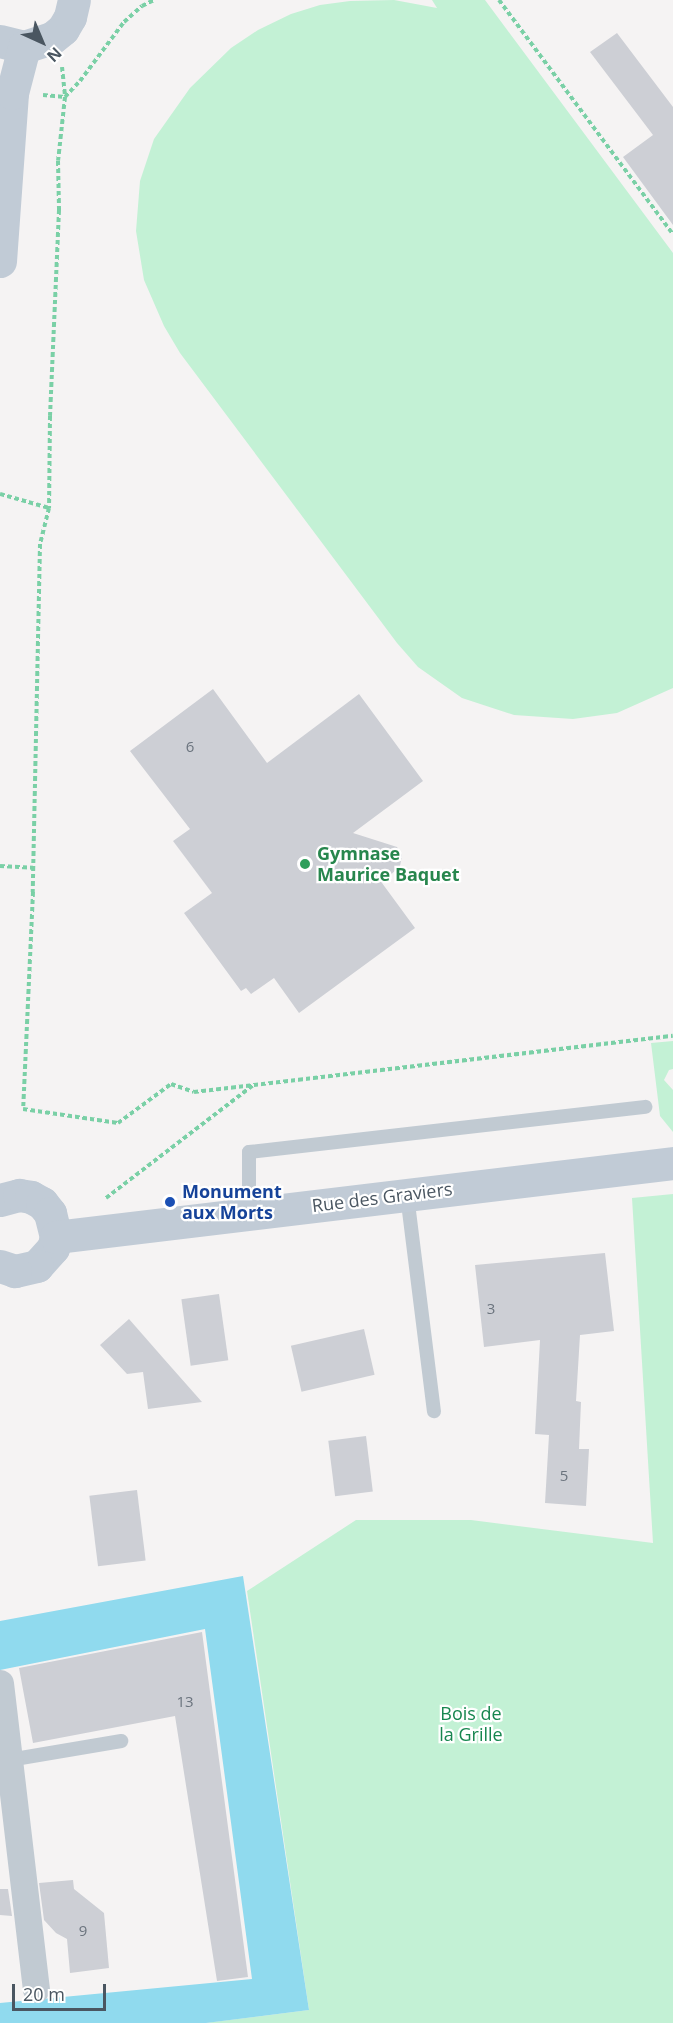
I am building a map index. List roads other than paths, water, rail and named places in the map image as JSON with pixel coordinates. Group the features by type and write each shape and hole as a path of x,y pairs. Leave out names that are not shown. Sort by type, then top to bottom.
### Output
{"street":[{"path":"0,261 12,93 12,44 46,42 63,29 70,17 74,0"},
{"name":"Rue des Graviers","path":"70,1236 673,1163"},
{"path":"0,1200 19,1195 31,1197 42,1203 70,1236 53,1248 37,1266 27,1270 1,1273"},
{"path":"0,1683 7,1771 36,1989"}],"lane":[{"path":"249,1214 249,1152 645,1107"},
{"path":"406,1194 434,1411"},
{"path":"7,1771 121,1741"}],"water":[{"path":"243,1576 309,2010 206,2023 0,2023 0,2003 252,1979 205,1629 0,1670 0,1621"}],"place":[{"name":"Gymnase Maurice Baquet","path":"305,864"},
{"name":"Monument aux Morts","path":"170,1202"}],"park label":[{"name":"Bois de la Grille","path":"471,1724"}]}
